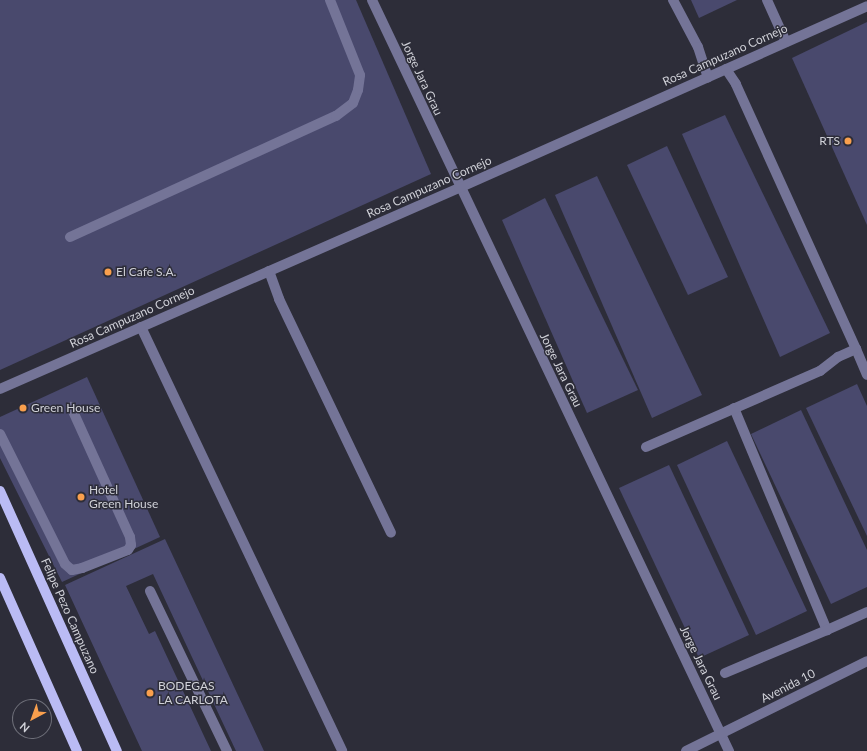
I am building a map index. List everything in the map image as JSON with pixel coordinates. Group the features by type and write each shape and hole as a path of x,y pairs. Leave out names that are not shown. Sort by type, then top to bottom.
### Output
{"main road":[{"name":"Felipe Pezo Campuzano","path":"0,491 117,751"},
{"path":"0,578 77,751"}],"street":[{"path":"70,237 336,116 353,103 358,90 360,75 330,0"},
{"name":"Jorge Jara Grau","path":"372,0 460,188 729,751"},
{"path":"673,0 698,47 708,77"},
{"path":"767,0 786,42"},
{"name":"Rosa Campuzano Cornejo","path":"0,389 460,188 867,6"},
{"path":"726,69 736,84 867,375"},
{"path":"269,271 279,299 391,533"},
{"path":"141,328 342,751"},
{"path":"646,448 820,371 838,357 856,349"},
{"path":"0,434 65,564 72,570 82,568 128,550 131,545 130,537 71,407"},
{"path":"734,408 826,630"},
{"path":"150,591 227,751"},
{"path":"725,673 867,612"},
{"name":"Avenida 10","path":"686,751 867,661"}],"building":[{"name":"El Cafe S.A.","path":"0,0 356,0 431,174 0,370"},
{"path":"691,0 737,0 699,18"},
{"name":"RTS","path":"867,22 867,225 792,58"},
{"path":"725,115 830,333 780,357 682,134"},
{"path":"667,146 728,277 688,295 627,165"},
{"path":"597,176 702,395 652,418 555,195"},
{"path":"545,198 638,390 587,413 502,220"},
{"name":"Hotel Green House","path":"87,377 160,537 62,582 0,458 0,417"},
{"path":"857,384 867,406 867,536 806,408"},
{"path":"801,410 867,550 867,587 831,604 751,434"},
{"path":"727,441 807,611 756,635 677,465"},
{"path":"669,465 749,635 699,658 619,488"},
{"name":"BODEGAS LA CARLOTA","path":"165,539 264,751 236,751 153,574 126,586 149,634 155,631 211,751 142,751 65,585"}],"place":[{"name":"RTS","path":"848,141"},
{"name":"El Cafe S.A.","path":"108,272"},
{"name":"Green House","path":"23,408"},
{"name":"Hotel Green House","path":"81,497"},
{"name":"BODEGAS LA CARLOTA","path":"150,693"}]}
